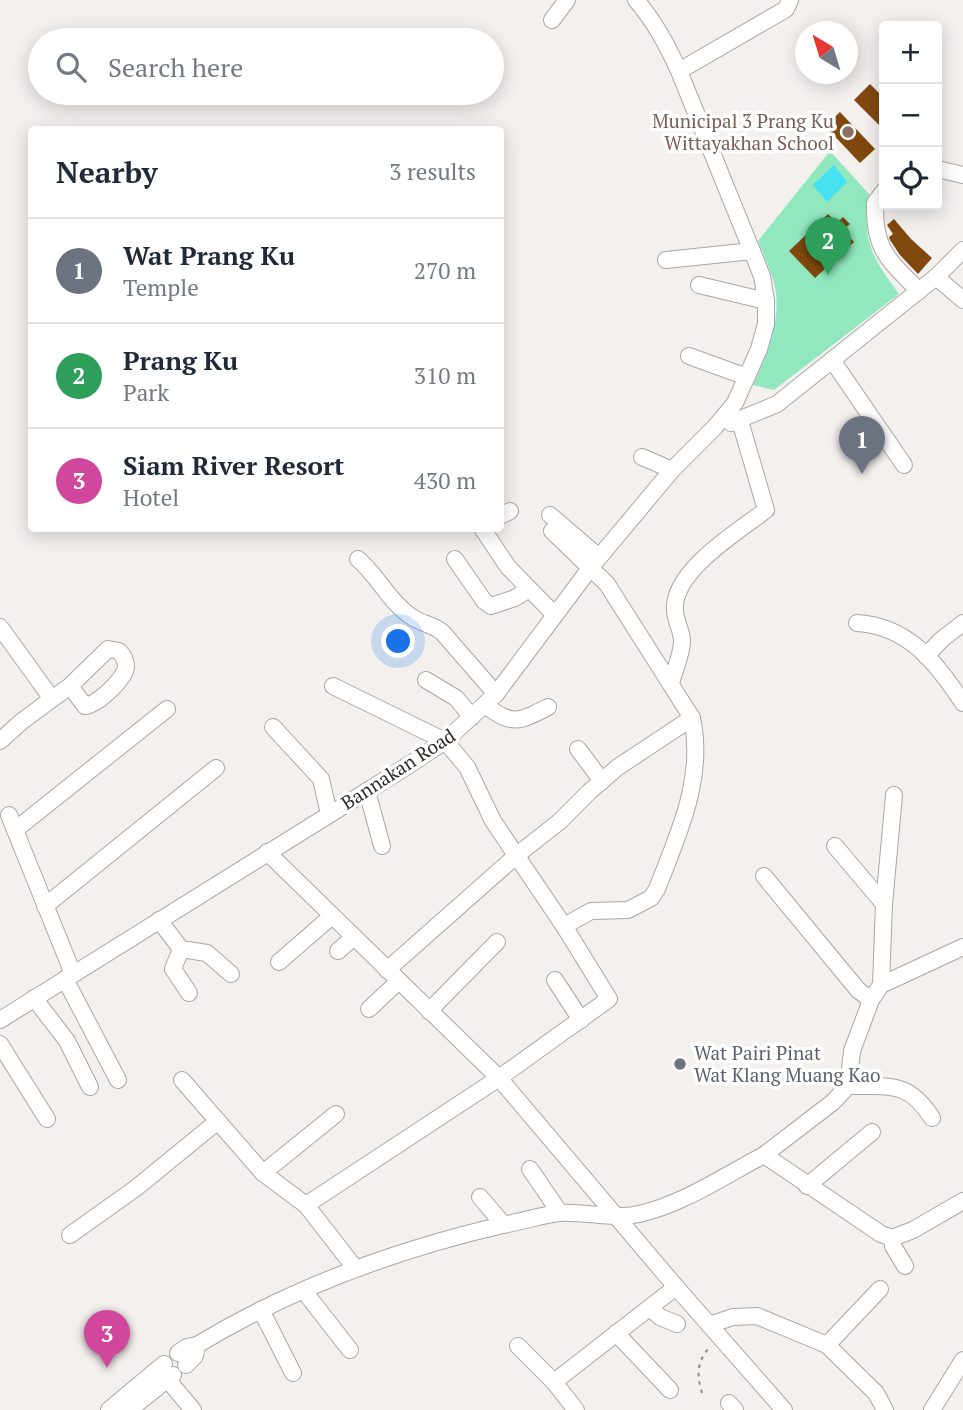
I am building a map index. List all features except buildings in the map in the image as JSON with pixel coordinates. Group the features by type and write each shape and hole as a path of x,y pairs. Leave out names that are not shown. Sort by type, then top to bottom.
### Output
{"street":[{"path":"552,20 567,0"},
{"name":"Bannakan Road","path":"1,1016 445,741 490,700 595,562 672,470 715,427 734,403 759,349 766,324 762,276 679,71 649,15 636,0"},
{"path":"679,71 786,9 790,0"},
{"path":"942,170 963,175"},
{"path":"879,198 875,203 879,245 887,258 919,291"},
{"path":"715,427 740,421 777,404 936,277 963,250"},
{"path":"666,260 752,251"},
{"path":"936,277 963,300"},
{"path":"699,285 766,301"},
{"path":"689,356 747,377"},
{"path":"832,360 904,465"},
{"path":"671,683 682,642 674,609 676,593 682,581 695,566 766,510 740,421"},
{"path":"642,457 672,470"},
{"path":"550,514 595,562 692,718 696,738 693,788 657,889 650,898 628,910 591,911 564,926"},
{"path":"552,531 595,562"},
{"path":"485,532 508,567 554,614"},
{"path":"358,559 373,572 411,617 433,625 442,632 500,717 512,721 525,719 548,707"},
{"path":"455,559 484,601 491,606 515,598 529,589"},
{"path":"857,623 891,629 906,638 926,656 963,703"},
{"path":"926,656 963,623"},
{"path":"0,627 52,699"},
{"path":"426,680 456,698 472,717"},
{"path":"0,741 70,686"},
{"path":"306,1205 499,1078 609,999 564,926 493,821 467,767 445,741 333,686"},
{"path":"118,1080 69,976 46,906 12,822 166,709"},
{"path":"387,970 517,855 559,822 602,780 692,718"},
{"path":"273,727 321,779 329,814"},
{"path":"578,749 602,780"},
{"path":"46,906 216,768"},
{"path":"367,791 382,846"},
{"path":"881,985 884,904 894,795"},
{"path":"835,846 884,904"},
{"path":"267,852 499,1078 783,1410"},
{"path":"764,876 858,990 871,1000"},
{"path":"279,962 332,916"},
{"path":"159,920 181,949 207,953 231,975"},
{"path":"338,951 354,937"},
{"path":"429,1011 497,942"},
{"path":"130,1410 174,1368 187,1347 203,1342 261,1310 355,1268 505,1225 560,1213 617,1216 638,1214 681,1199 764,1155 833,1102 848,1086 852,1052 871,1000 881,985 963,947"},
{"path":"181,949 173,969 190,993"},
{"path":"555,980 580,1020"},
{"path":"369,1009 399,981"},
{"path":"34,998 67,1041 90,1087"},
{"path":"0,1044 47,1119"},
{"path":"182,1080 263,1173 306,1205 355,1268"},
{"path":"848,1086 904,1088 923,1105 932,1118"},
{"path":"263,1173 336,1114"},
{"path":"70,1235 136,1188 218,1121"},
{"path":"807,1186 872,1132"},
{"path":"764,1155 881,1234 892,1238 913,1230 963,1201"},
{"path":"530,1169 560,1213"},
{"path":"480,1197 505,1225"},
{"path":"892,1238 893,1246 905,1266"},
{"path":"554,1382 676,1287"},
{"path":"827,1345 880,1289"},
{"path":"304,1291 350,1350"},
{"path":"651,1308 660,1317 677,1324"},
{"path":"261,1310 293,1373"},
{"path":"709,1325 733,1317 757,1316 827,1345 876,1393 885,1410"},
{"path":"617,1333 670,1390"},
{"path":"518,1346 554,1382 576,1410"},
{"path":"932,1410 956,1386 963,1360"},
{"path":"109,1410 174,1368"},
{"path":"174,1368 193,1410"}],"path":[{"path":"702,1394 697,1374 703,1355 721,1339"}],"green space":[{"path":"830,151 869,194 867,225 871,248 899,294 774,390 753,385 772,335 776,309 774,283 758,241"}],"water":[{"path":"834,165 847,182 827,202 813,185"}],"place":[{"name":"Municipal 3 Prang Ku Wittayakhan School","path":"848,132"},
{"name":"Prang Ku","path":"828,275"},
{"name":"Wat Prang Ku","path":"862,474"},
{"name":"Wat Pairi Pinat Wat Klang Muang Kao","path":"680,1064"},
{"name":"Siam River Resort","path":"107,1368"}]}
